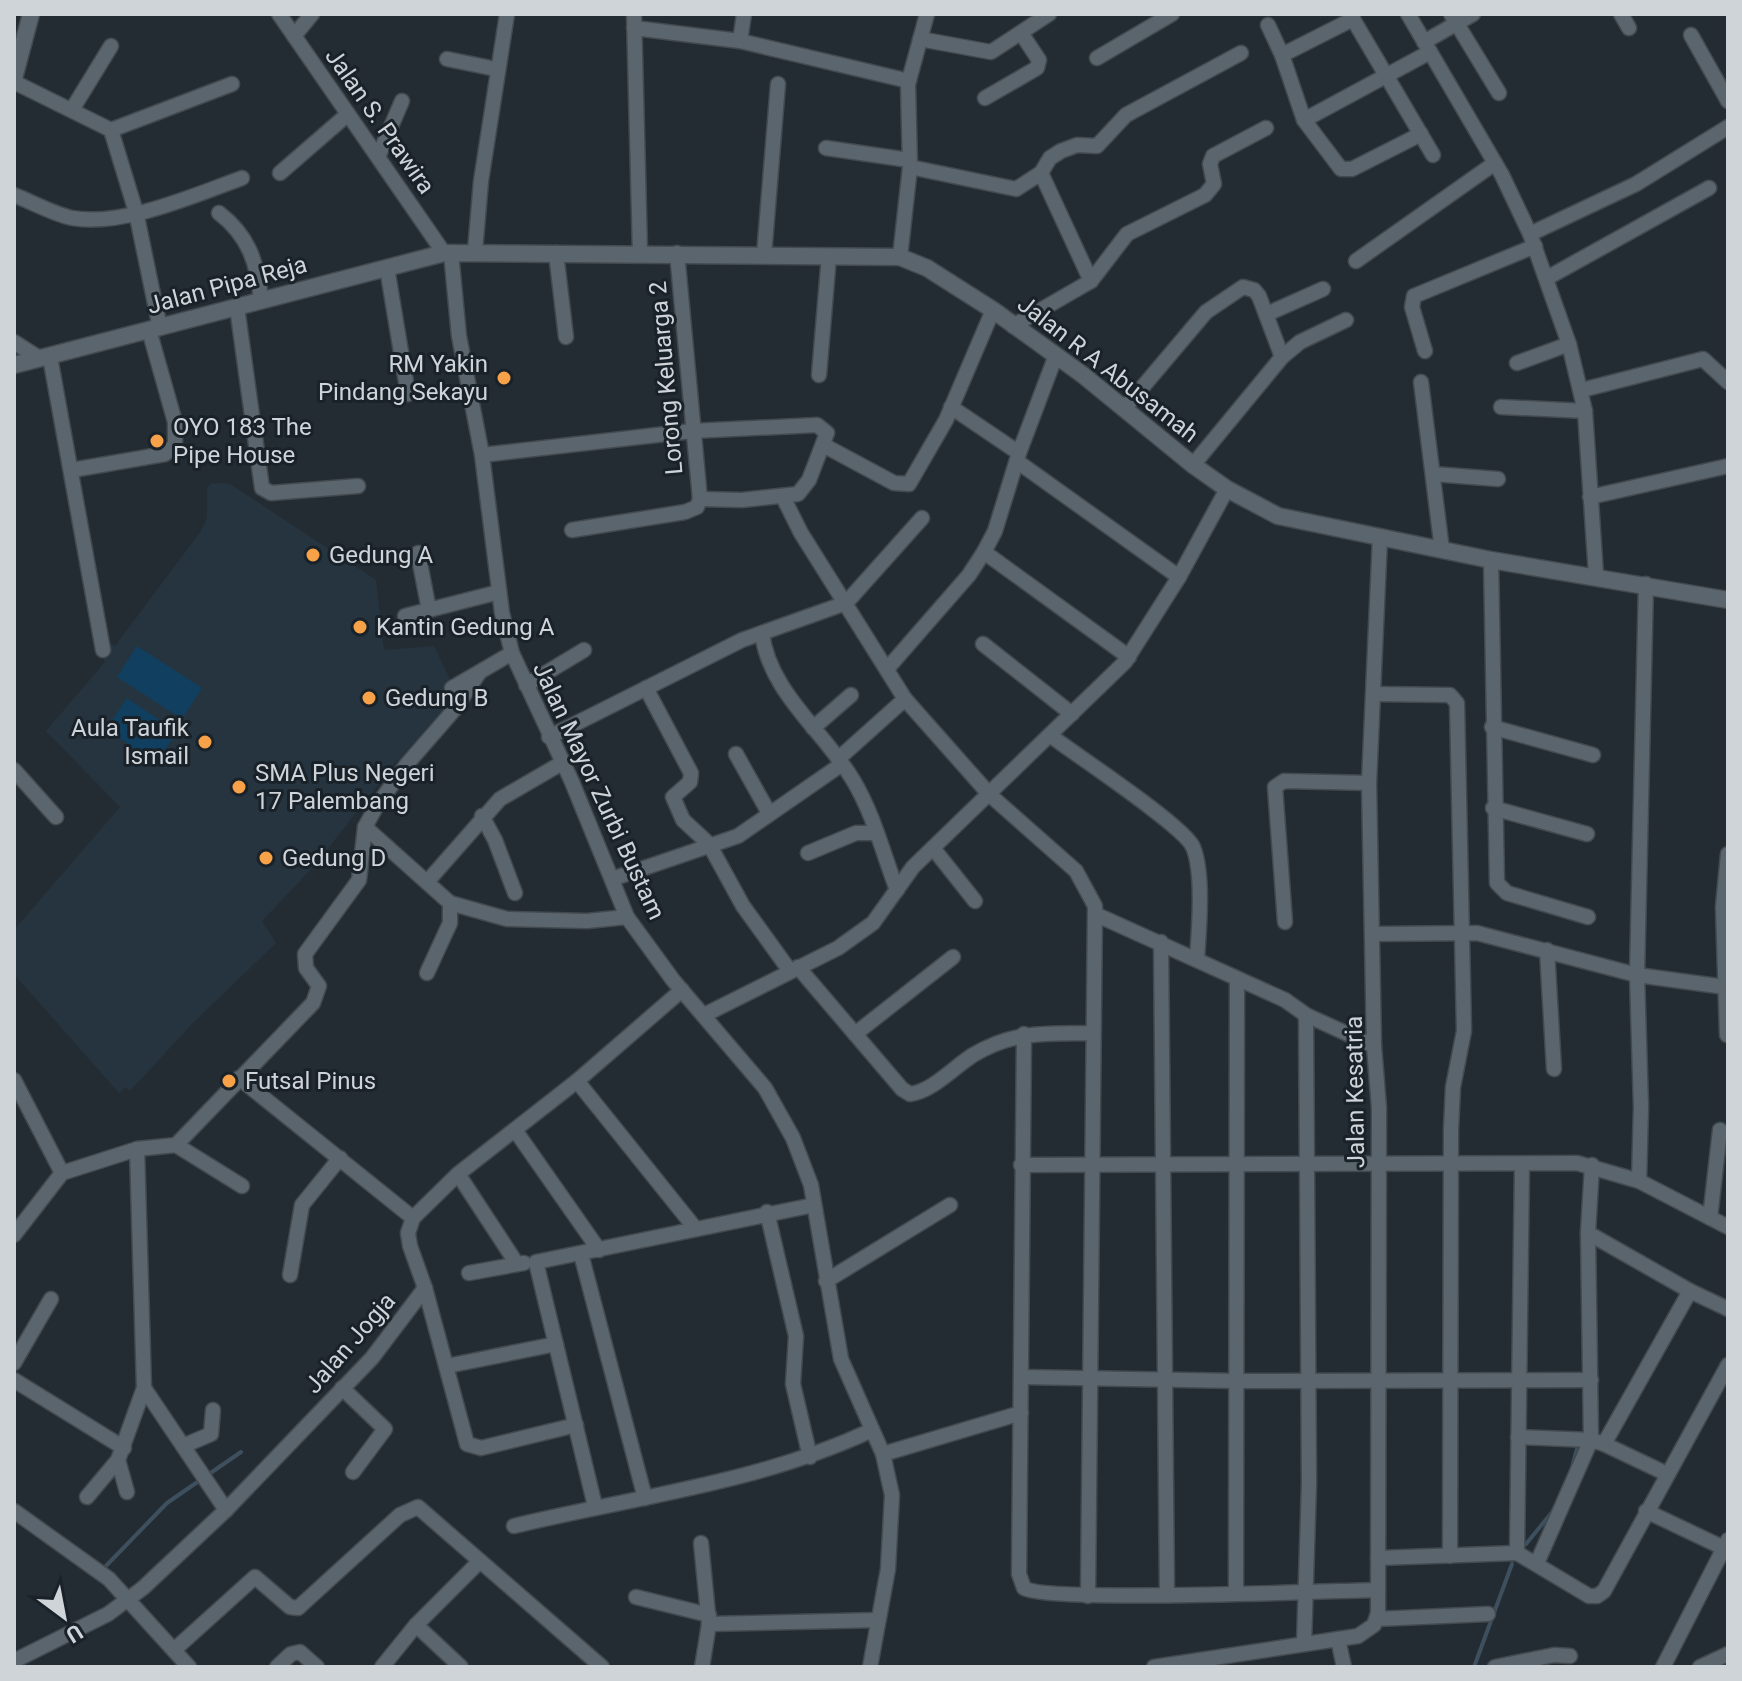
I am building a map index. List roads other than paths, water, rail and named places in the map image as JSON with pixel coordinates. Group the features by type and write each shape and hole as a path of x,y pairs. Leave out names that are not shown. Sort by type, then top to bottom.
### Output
{"street":[{"path":"31,14 14,80 111,130 136,212 154,329 175,422 175,445 165,454 72,470"},
{"name":"Jalan S. Prawira","path":"279,14 448,253"},
{"path":"294,36 312,14"},
{"path":"475,251 496,69 507,14"},
{"path":"740,41 744,14"},
{"path":"900,257 910,163 909,81 927,14"},
{"path":"920,39 988,52 1049,14"},
{"path":"1097,58 1145,20 1172,14"},
{"path":"1408,14 1495,163 1533,240 1547,278 1582,390 1596,575"},
{"path":"1304,120 1386,75 1427,47 1453,19 1473,14"},
{"path":"1621,14 1629,28"},
{"path":"1282,55 1352,17 1433,155"},
{"path":"1453,19 1499,93"},
{"path":"640,253 634,21 740,41 909,81"},
{"path":"1268,25 1282,55 1304,120 1336,166 1346,170 1421,134"},
{"path":"985,98 1037,68 1039,60 1021,33"},
{"path":"1691,35 1728,101"},
{"path":"73,108 111,46"},
{"path":"826,148 910,163 1016,189 1041,173 1055,154 1072,146 1097,146 1126,115 1241,53"},
{"path":"447,59 496,69"},
{"path":"111,130 232,84"},
{"path":"764,255 778,84"},
{"path":"378,157 402,101"},
{"path":"280,173 348,114"},
{"path":"1425,351 1412,307 1414,296 1533,240 1636,184 1728,127"},
{"path":"1013,326 1091,281 1127,234 1205,195 1214,184 1210,164 1218,151 1266,128"},
{"path":"1356,261 1495,163"},
{"path":"1041,173 1091,281"},
{"path":"14,195 71,218 95,219 136,212 242,178"},
{"path":"1547,278 1709,188"},
{"path":"219,213 239,228 248,244 259,278 261,301"},
{"name":"Jalan R A Abusamah","path":"448,253 900,257 927,268 993,310 1056,355 1193,465 1227,489 1278,516 1491,560 1596,575 1728,600"},
{"name":"Jalan Pipa Reja","path":"14,365 448,253"},
{"name":"Jalan Mayor Zurbi Bustam","path":"448,253 459,336 482,455 499,592 512,653 627,917 682,990 765,1088 803,1161 814,1205 841,1359 889,1472 893,1517 870,1667"},
{"path":"556,253 566,337"},
{"name":"Lorong Keluarga 2","path":"677,253 700,499"},
{"path":"819,375 829,256"},
{"path":"387,268 408,394"},
{"path":"1124,409 1206,312 1234,290 1247,287 1254,290 1267,314 1282,357"},
{"path":"1267,314 1323,289"},
{"path":"237,307 262,488 271,493 358,486"},
{"path":"825,446 894,483 909,484 925,461 993,310"},
{"path":"1193,465 1282,357 1300,342 1346,320"},
{"path":"14,342 44,358 72,470 103,650"},
{"path":"1517,363 1569,344"},
{"path":"887,669 984,552 995,531 1056,355"},
{"path":"1582,390 1703,359 1728,382"},
{"path":"1421,382 1442,550"},
{"path":"951,407 1179,577"},
{"path":"1501,407 1585,411"},
{"path":"482,455 692,431 817,425 827,433 825,446 802,491 783,497 700,499 697,507 685,512 572,530"},
{"path":"1590,497 1728,466"},
{"path":"1433,474 1498,479"},
{"path":"704,1015 858,935 873,923 933,848 1129,657 1179,577 1227,489"},
{"path":"783,497 801,533 905,699 990,795 1076,871 1092,896 1097,915 1092,1033 1092,1378 1088,1596"},
{"path":"549,737 762,633 846,603 922,518"},
{"name":"Jalan Kesatria","path":"1377,1619 1379,1166 1369,783 1380,537"},
{"path":"984,552 1129,657"},
{"path":"418,553 429,610"},
{"path":"1491,560 1495,878 1499,887 1588,917"},
{"path":"1639,1181 1641,1107 1637,975 1646,584"},
{"path":"405,616 499,592"},
{"path":"762,633 772,668 860,793 897,890"},
{"path":"983,644 1072,714"},
{"path":"526,685 584,650"},
{"path":"452,688 512,653"},
{"path":"176,1145 318,995 319,986 306,968 305,954 359,880 365,827 407,764 454,710 479,673"},
{"path":"646,688 691,773 690,782 675,793 683,820 709,844 743,906 794,969 902,1089 910,1094 922,1091 991,1046 1024,1034 1092,1033"},
{"path":"1374,694 1450,695 1457,701 1464,1031 1453,1087 1450,1556"},
{"path":"813,728 851,695"},
{"path":"612,879 738,836 840,761 905,699"},
{"path":"1492,727 1593,755"},
{"path":"1051,736 1174,826 1193,846 1199,923 1197,959"},
{"path":"736,754 769,813"},
{"path":"427,882 482,816 515,789 562,763"},
{"path":"14,770 56,817"},
{"path":"1285,922 1275,787 1284,781 1369,783"},
{"path":"1493,808 1587,834"},
{"path":"482,816 495,840 515,893"},
{"path":"365,827 450,903 507,919 587,921 627,917"},
{"path":"808,853 856,833 875,833"},
{"path":"933,848 975,901"},
{"path":"1727,1035 1723,907 1728,854"},
{"path":"427,973 450,923 450,903"},
{"path":"1097,915 1285,1000 1306,1015 1374,1046"},
{"path":"1375,934 1477,933 1637,975 1726,994"},
{"path":"1161,942 1167,1594"},
{"path":"1547,950 1554,1069"},
{"path":"855,1034 953,957"},
{"path":"1236,1593 1237,980"},
{"path":"239,1078 413,1218 458,1174 577,1081 682,990"},
{"path":"1304,1644 1309,1381 1306,1015"},
{"path":"1024,1034 1021,1165 1021,1581 1024,1588 1035,1594 1088,1596 1377,1590"},
{"path":"14,1080 62,1173"},
{"path":"577,1081 695,1228"},
{"path":"515,1130 599,1250"},
{"path":"1710,1218 1720,1130"},
{"path":"14,1235 62,1173 137,1149 176,1145 242,1186"},
{"path":"87,1497 121,1454 144,1388 137,1149"},
{"path":"290,1275 302,1205 340,1158"},
{"path":"1517,1553 1522,1164"},
{"path":"1021,1165 1592,1165 1639,1181 1728,1227"},
{"path":"1592,1165 1588,1233 1591,1380 1597,1442"},
{"path":"458,1174 517,1264"},
{"path":"469,1273 581,1254 767,1212 814,1205"},
{"path":"826,1281 950,1205"},
{"path":"767,1212 796,1336 793,1384 810,1457"},
{"name":"Jalan Jogja","path":"14,1661 130,1599 226,1510 372,1358 425,1288 409,1239 413,1218"},
{"path":"1588,1233 1728,1309"},
{"path":"581,1254 645,1498"},
{"path":"536,1262 595,1506"},
{"path":"425,1288 465,1439 471,1447 481,1448 576,1425"},
{"path":"1537,1563 1597,1442 1690,1291"},
{"path":"14,1363 51,1299"},
{"path":"447,1366 556,1344"},
{"path":"1378,1558 1517,1553 1589,1596 1597,1596 1604,1591 1728,1365"},
{"path":"1022,1377 1238,1381 1591,1380"},
{"path":"14,1380 121,1454 127,1492"},
{"path":"144,1388 175,1442 226,1510"},
{"path":"342,1388 385,1429 353,1472"},
{"path":"175,1442 211,1434 213,1410"},
{"path":"883,1454 1021,1413"},
{"path":"514,1526 595,1506 645,1498 810,1457 870,1431"},
{"path":"1518,1437 1597,1442 1667,1474"},
{"path":"174,1650 255,1577 290,1607 298,1608 390,1523 412,1508 428,1512 602,1667"},
{"path":"14,1511 86,1560 130,1599 189,1667"},
{"path":"1646,1511 1726,1546 1663,1667"},
{"path":"701,1543 709,1620 702,1667"},
{"path":"382,1667 416,1625 480,1561"},
{"path":"636,1597 709,1620 878,1620"},
{"path":"1154,1667 1222,1662 1358,1636 1370,1629 1377,1619 1488,1614"},
{"path":"416,1625 461,1667"},
{"path":"1338,1639 1344,1667"},
{"path":"277,1667 291,1654 300,1652 317,1667"},
{"path":"1700,1667 1728,1654"},
{"path":"1495,1667 1554,1655 1570,1656"}],"waterway":[{"path":"1572,1467 1578,1445"},
{"path":"103,1569 167,1503 241,1452"},
{"path":"1526,1544 1553,1511"},
{"path":"1474,1667 1512,1564"}],"place":[{"name":"RM Yakin Pindang Sekayu","path":"504,378"},
{"name":"OYO 183 The Pipe House","path":"157,441"},
{"name":"Gedung A","path":"313,555"},
{"name":"Kantin Gedung A","path":"360,627"},
{"name":"Gedung B","path":"369,698"},
{"name":"Aula Taufik Ismail","path":"205,742"},
{"name":"SMA Plus Negeri 17 Palembang","path":"239,787"},
{"name":"Gedung D","path":"266,858"},
{"name":"Futsal Pinus","path":"229,1081"}]}
